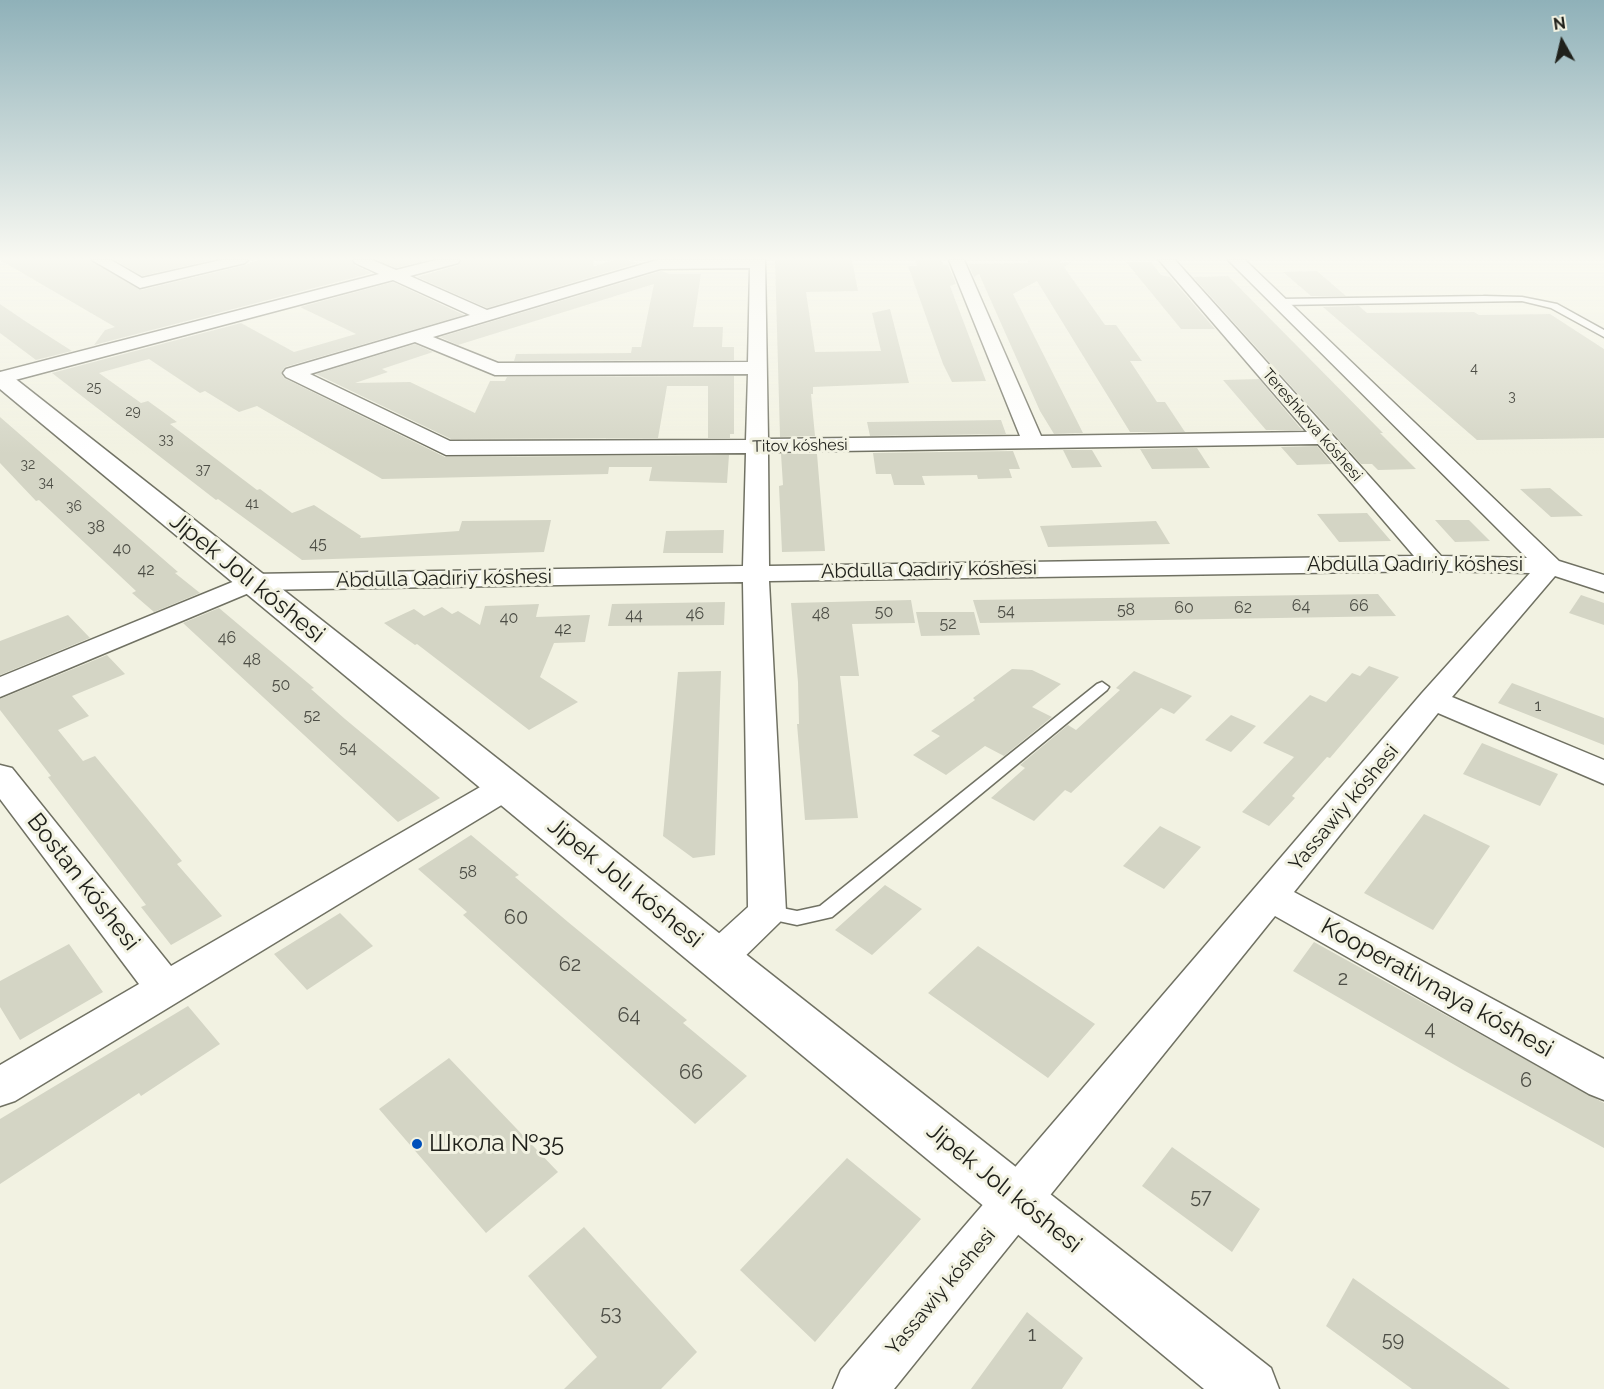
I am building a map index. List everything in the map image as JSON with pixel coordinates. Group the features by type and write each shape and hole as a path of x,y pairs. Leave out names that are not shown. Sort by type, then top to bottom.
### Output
{"street":[{"path":"0,378 204,325"},
{"path":"415,336 452,325"},
{"path":"718,958 767,912 756,573 757,325"},
{"path":"984,325 1034,443"},
{"name":"Tereshkova kóshesi","path":"1224,325 1434,562"},
{"path":"1303,325 1551,566"},
{"path":"415,336 495,369 757,368"},
{"name":"Titov kóshesi","path":"415,336 293,373 446,448 756,447 1324,438"},
{"name":"Jipek Jolı kóshesi","path":"0,378 1018,1199 1250,1389"},
{"name":"Abdulla Qadıriy kóshesi","path":"252,582 1434,562 1551,566 1604,584"},
{"name":"Yassawiy kóshesi","path":"860,1389 1433,700 1551,566"},
{"path":"0,688 252,582"},
{"path":"1433,700 1604,773"},
{"name":"Bostan kóshesi","path":"0,776 166,989"},
{"path":"0,1087 506,787"},
{"name":"Kooperativnaya kóshesi","path":"1271,896 1604,1081"}],"lane":[{"path":"1588,325 1604,334"},
{"path":"767,912 797,918 825,912 1102,687"}],"building":[{"path":"0,325 31,325 72,351 36,360 0,333"},
{"path":"111,325 172,325 94,345 105,330 115,327"},
{"path":"234,325 244,325 294,352 356,334 337,325 430,325 285,367 281,373 284,378 445,457 729,455 727,483 649,481 652,467 609,467 608,474 382,479 257,406 239,412 205,391 200,393 149,359 99,373 141,403 148,401 177,422 170,424 257,490 260,489 292,513 314,505 361,536 360,538 459,531 462,521 551,520 544,552 302,560 218,499 216,500 52,373"},
{"path":"481,325 523,325 458,345 440,337"},
{"path":"646,325 723,327 722,347 734,347 734,360 514,361 516,354 631,353 632,347 641,347"},
{"path":"777,325 811,325 815,352 881,351 875,325 894,325 909,383 813,387 813,394 811,394 815,436 780,437"},
{"path":"929,325 965,325 986,381 952,382"},
{"path":"1002,325 1029,325 1083,433 1054,434 1040,411"},
{"path":"1064,325 1116,325 1142,361 1130,361 1157,402 1165,402 1185,432 1130,432"},
{"path":"1178,325 1211,325 1215,329 1181,329"},
{"path":"1236,325 1276,325 1416,469 1378,470 1372,464 1361,464"},
{"path":"1344,325 1567,325 1604,349 1604,438 1477,440"},
{"path":"415,344 433,352 382,369 388,372 355,383 410,382 475,413 490,381 505,381 507,377 734,376 734,434 730,434 730,438 708,438 708,386 667,386 658,438 451,439 316,374"},
{"path":"1259,379 1302,430 1266,430 1223,380"},
{"path":"0,417 200,593 154,612 132,593 136,591 39,500 36,501 0,463"},
{"path":"1001,420 1006,434 870,436 867,422"},
{"path":"1317,446 1332,464 1297,465 1281,447"},
{"path":"1197,448 1210,468 1152,469 1140,449"},
{"path":"1063,450 1092,450 1102,467 1072,468"},
{"path":"1013,451 1020,469 1009,469 1012,478 978,479 977,475 922,476 925,485 894,485 891,474 876,474 873,453"},
{"path":"781,454 817,454 825,551 782,552 779,486 783,485"},
{"path":"1550,488 1583,516 1551,517 1520,489"},
{"path":"1367,513 1391,541 1339,542 1317,514"},
{"path":"1435,520 1469,520 1490,541 1455,542"},
{"path":"1156,521 1170,544 1048,547 1040,526"},
{"path":"724,530 723,553 663,553 666,531"},
{"path":"1378,594 1396,616 980,623 973,600"},
{"path":"1581,595 1604,603 1604,625 1569,613"},
{"path":"911,600 915,623 852,624 859,676 840,676 858,818 805,820 797,724 799,724 798,682 791,603"},
{"path":"725,602 724,625 608,626 612,604"},
{"path":"539,604 536,617 590,615 585,642 554,643 540,677 578,702 529,730 417,644 415,645 384,623 414,609 424,616 442,607 452,614 458,611 480,625 485,606"},
{"path":"219,608 314,688 311,689 345,719 440,798 398,822 183,623"},
{"path":"916,612 974,612 980,635 921,636"},
{"path":"68,615 90,638 0,675 0,641"},
{"path":"107,655 125,674 72,696 89,716 58,730 83,761 95,756 182,861 177,864 222,916 171,945 141,907 146,905 0,710 0,699"},
{"path":"1369,666 1399,677 1330,758 1327,757 1292,796 1295,798 1269,826 1242,812 1294,757 1263,743 1310,695 1326,702 1352,673 1360,676"},
{"path":"1012,669 1032,670 1061,684 1032,707 1052,717 1004,756 985,746 946,775 913,755 940,736 931,731 975,700 973,698"},
{"path":"721,671 715,855 693,858 663,836 678,672"},
{"path":"1134,671 1192,696 1174,714 1161,708 1071,793 1065,790 1034,821 991,798 1025,768 1020,765 1068,725 1076,730 1120,690 1116,688"},
{"path":"1512,683 1604,718 1604,745 1498,703"},
{"path":"1231,715 1256,726 1231,752 1205,740"},
{"path":"1482,743 1558,774 1540,806 1463,774"},
{"path":"1424,814 1490,846 1433,930 1364,893"},
{"path":"1160,826 1201,847 1164,889 1123,866"},
{"path":"471,835 519,875 515,877 687,1020 683,1023 747,1076 695,1124 463,915 467,912 418,869"},
{"path":"885,885 922,909 872,955 835,930"},
{"path":"340,913 373,946 307,990 274,954"},
{"path":"1314,942 1604,1103 1604,1148 1465,1071 1293,971"},
{"path":"69,944 103,992 20,1040 0,1007 0,981"},
{"path":"978,946 1095,1024 1048,1078 928,993"},
{"path":"188,1006 220,1044 141,1096 139,1093 0,1184 0,1119"},
{"path":"449,1058 558,1172 486,1233 379,1109"},
{"path":"1172,1147 1260,1209 1232,1252 1142,1186"},
{"path":"847,1158 921,1219 815,1342 740,1270"},
{"path":"584,1227 697,1352 661,1389 564,1389 597,1357 528,1276"},
{"path":"1353,1278 1510,1389 1412,1389 1326,1326"},
{"path":"1027,1312 1083,1358 1062,1389 971,1389"}],"place":[{"name":"Школа №35","path":"417,1144"}]}
